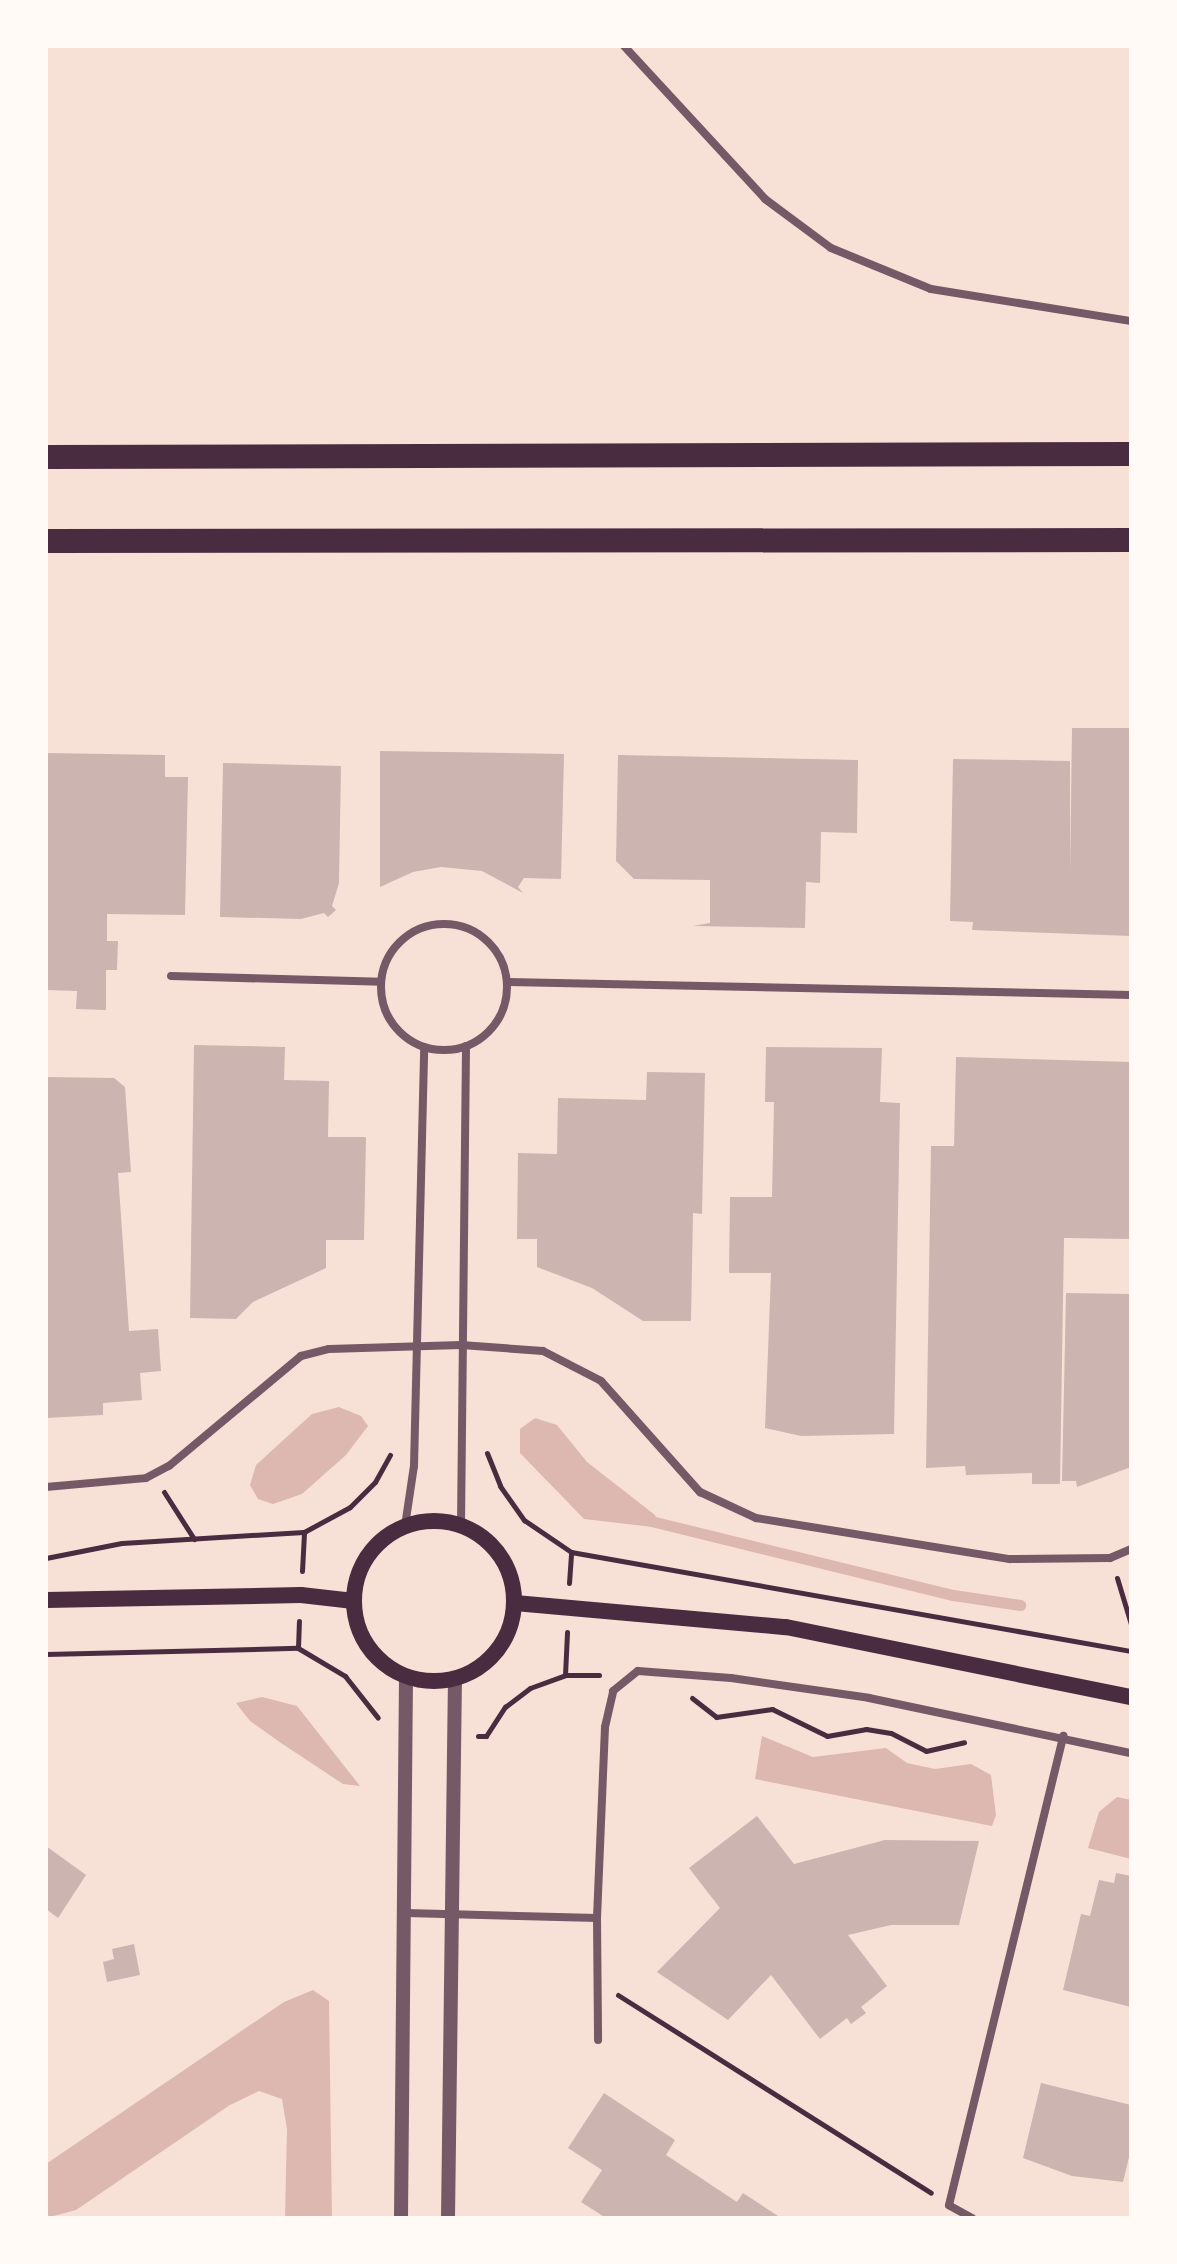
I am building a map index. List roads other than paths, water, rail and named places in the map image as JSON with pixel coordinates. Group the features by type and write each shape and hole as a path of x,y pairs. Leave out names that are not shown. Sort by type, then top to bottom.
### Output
{"highway":[{"path":"46,457 1131,454"},
{"path":"46,541 1131,540"}],"main road":[{"path":"442,1521 461,1525 483,1537 500,1555 511,1578 515,1603 512,1624 491,1659 455,1679 406,1677 368,1648 357,1625 354,1601 356,1582 373,1548 405,1526 442,1521"},
{"path":"46,1600 301,1595 354,1601"},
{"path":"515,1603 786,1627 1131,1697"}],"street":[{"path":"624,46 765,199 831,248 931,289 1131,321"},
{"path":"433,924 474,931 496,952 507,982 497,1021 466,1046 424,1047 391,1022 381,982 397,944 433,924"},
{"path":"171,976 381,982"},
{"path":"507,982 1131,995"},
{"path":"461,1525 466,1046"},
{"path":"405,1526 414,1466 424,1047"},
{"path":"46,1487 128,1482 153,1474 301,1356 416,1345 461,1345 543,1351 601,1381 700,1492 756,1518 1010,1559 1110,1558 1131,1549"},
{"path":"598,2040 597,1918 605,1727 613,1691 628,1674 660,1672 747,1680 1005,1724 1131,1753"},
{"path":"401,2218 406,1677"},
{"path":"448,2218 455,1679"},
{"path":"972,2218 949,2205 1063,1736"},
{"path":"406,1913 597,1918"}],"waterway":[{"path":"651,1521 953,1595 1020,1605"}]}
